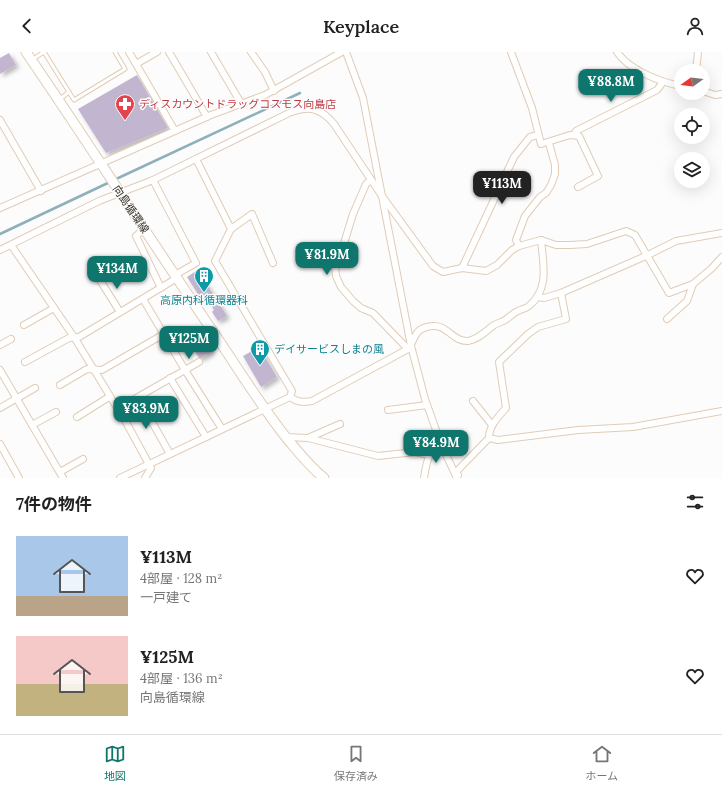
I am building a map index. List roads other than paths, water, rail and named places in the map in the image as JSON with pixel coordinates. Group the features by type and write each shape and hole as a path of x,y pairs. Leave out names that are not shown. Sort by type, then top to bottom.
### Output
{"main road":[{"name":"向島循環線","path":"29,56 118,192 264,408 302,457 324,478"}],"street":[{"path":"129,52 175,131"},
{"path":"136,64 157,52"},
{"path":"169,52 207,117"},
{"path":"211,52 242,105"},
{"path":"251,52 265,72 274,91"},
{"path":"0,201 2,208 102,166 207,117 242,105 274,91 342,52"},
{"path":"346,52 363,98 409,348 441,444 456,476 462,478"},
{"path":"511,52 532,108 541,144 574,135 579,136 598,176 578,187"},
{"path":"617,52 621,58 647,75 663,82 674,84"},
{"path":"697,64 698,52"},
{"path":"574,135 576,131 657,90 663,82"},
{"path":"710,93 722,94"},
{"path":"0,250 118,192 153,180 294,112 305,109 314,110 326,115 334,124 382,196 433,266 443,272 462,268 486,271 497,265 518,246 541,240 556,245 587,244 626,231 635,235 669,293 693,284 711,270 722,257"},
{"path":"0,120 41,191"},
{"path":"462,268 514,157 530,137 538,135"},
{"path":"518,246 516,240 525,216 540,197 546,193 555,174 555,165 549,143"},
{"path":"196,159 231,229"},
{"path":"25,362 69,338 79,337 161,288 196,263 153,180"},
{"path":"371,180 366,184 353,214 342,250 335,265 336,276 341,287 353,301 361,308 373,313 409,348"},
{"path":"120,478 264,408 290,397 292,391 215,261 231,229 252,214 273,263"},
{"path":"144,229 136,236 161,288"},
{"path":"537,297 544,298 561,293 648,255 676,241 722,233"},
{"path":"290,397 295,401 312,401 409,348 416,334 422,328 439,326 461,340 469,340 476,338 517,311 528,307 543,287 544,275 541,240"},
{"path":"11,245 74,337 109,397 118,409 151,468 145,478"},
{"path":"98,277 120,312"},
{"path":"667,319 687,301 693,284"},
{"path":"456,476 489,438 489,432 492,425 506,408 499,362 528,334 538,327 566,319 561,293"},
{"path":"143,299 222,429"},
{"path":"24,325 54,308"},
{"path":"60,386 87,369 102,370 164,334"},
{"path":"0,345 11,338"},
{"path":"118,409 199,362"},
{"path":"0,370 63,478"},
{"path":"170,378 206,437"},
{"path":"0,408 35,388"},
{"path":"77,417 109,397"},
{"path":"138,397 170,454"},
{"path":"473,400 492,425"},
{"path":"388,410 427,405"},
{"path":"489,438 498,440 578,430 633,427 722,411"},
{"path":"32,425 56,412"},
{"path":"308,438 340,424"},
{"path":"286,437 308,438 378,456 415,452 429,455"},
{"path":"0,444 19,478"},
{"path":"424,478 429,455 436,446 441,444"},
{"path":"60,472 83,459"}],"lane":[{"path":"29,56 44,52 74,100 125,69 115,52"},
{"path":"58,100 70,92"}],"waterway":[{"path":"114,180 300,93"},
{"path":"0,234 110,182"}],"place":[{"name":"ディスカウントドラッグコスモス向島店","path":"125,121"},
{"name":"高原内科循環器科","path":"204,293"},
{"name":"デイサービスしまの風","path":"260,366"}]}
